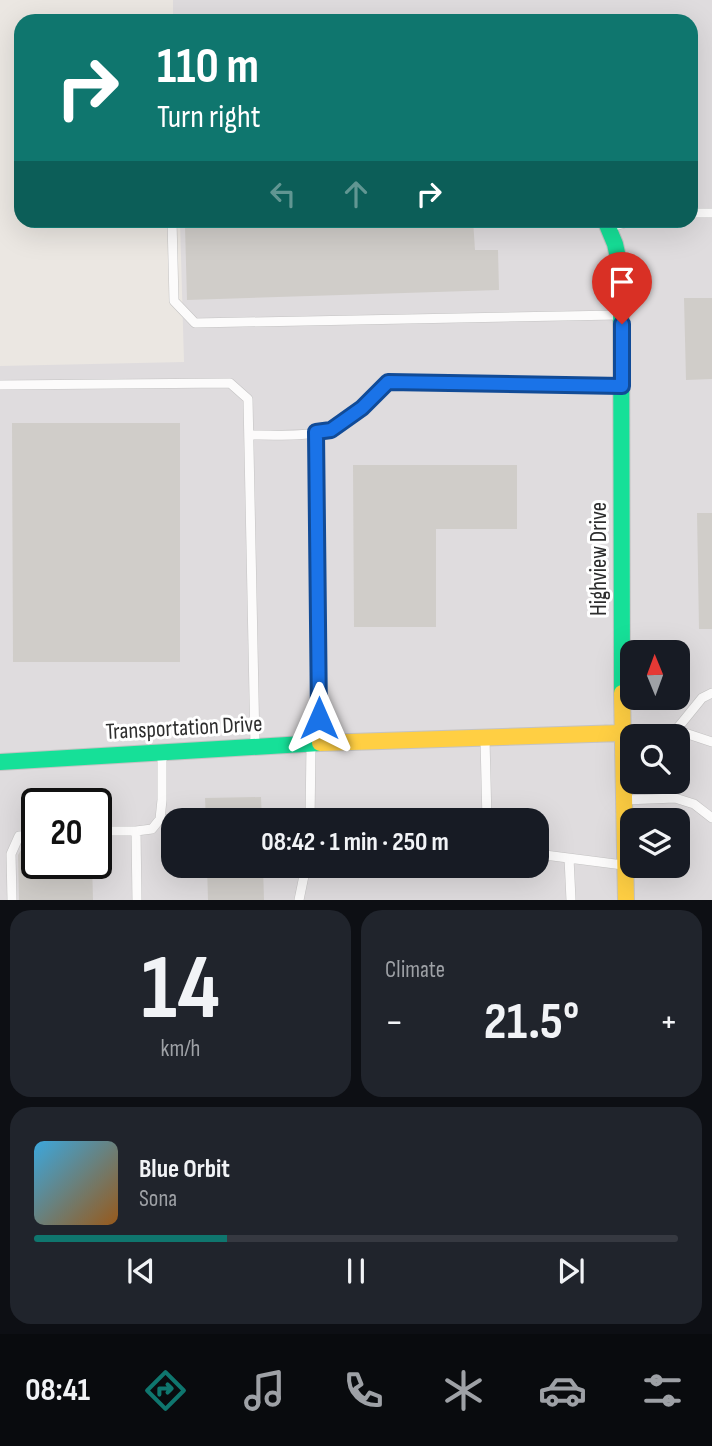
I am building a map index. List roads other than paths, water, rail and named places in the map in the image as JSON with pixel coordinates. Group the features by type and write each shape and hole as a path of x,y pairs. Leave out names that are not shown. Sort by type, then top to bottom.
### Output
{"street":[{"name":"Highview Drive","path":"609,228 621,271 622,724"},
{"name":"Transportation Drive","path":"0,762 315,744 620,733"},
{"name":"Highview Drive","path":"624,794 624,808"},
{"name":"Highview Drive","path":"625,878 626,900"}],"lane":[{"path":"172,228 174,302 195,323 622,315"},
{"path":"249,435 297,435 331,430 362,408 388,382 622,386"},
{"path":"0,385 230,383 248,399 255,747"},
{"path":"311,808 315,744 316,432"},
{"path":"681,724 702,698 712,693"},
{"path":"690,735 712,742"},
{"path":"485,738 487,808"},
{"path":"112,831 152,829 160,819 162,753"},
{"path":"624,800 675,798 694,804 712,818"},
{"path":"136,831 137,900"},
{"path":"12,900 11,854 21,836"},
{"path":"549,856 620,864"},
{"path":"569,858 572,900"},
{"path":"299,900 304,878"}]}
